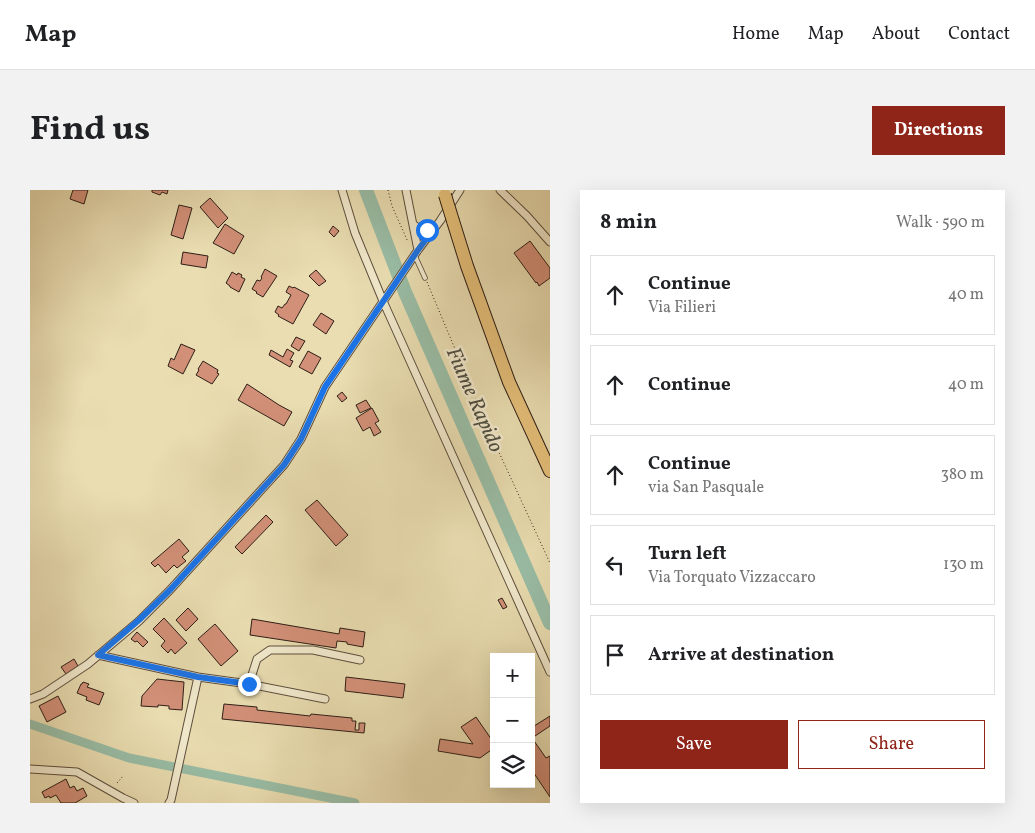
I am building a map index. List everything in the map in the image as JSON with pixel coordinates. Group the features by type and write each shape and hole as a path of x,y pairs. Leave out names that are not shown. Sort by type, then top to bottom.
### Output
{"highway":[{"path":"445,192 467,266 509,382 550,470"}],"street":[{"path":"342,190 355,233 550,672"},
{"path":"406,190 415,255"},
{"path":"30,699 43,694 88,664 139,620 170,590 284,465 301,439 325,387 460,190"},
{"path":"500,190 550,242"},
{"path":"412,223 415,227 422,230 433,230"},
{"path":"249,684 257,659 270,650 313,650 360,660"},
{"path":"98,655 198,677 249,684 325,699"},
{"path":"171,802 198,677"},
{"path":"30,769 77,772 125,801 134,803"}],"lane":[{"path":"415,255 425,278"}],"path":[{"path":"388,190 392,206 415,255"},
{"path":"425,278 491,435 550,563"},
{"path":"117,783 123,776"}],"building":[{"path":"73,190 88,190 84,204 70,199"},
{"path":"152,190 168,190 167,194 162,192 160,195 152,192"},
{"path":"210,198 228,218 218,228 200,207"},
{"path":"179,205 192,208 183,239 171,235"},
{"path":"225,224 244,236 234,254 213,243"},
{"path":"333,226 339,231 334,237 329,232"},
{"path":"530,241 550,268 550,278 539,286 514,253"},
{"path":"183,252 208,256 206,268 181,264"},
{"path":"265,269 277,276 263,297 252,289 257,280 260,281 262,278"},
{"path":"316,270 326,281 319,286 309,276"},
{"path":"232,272 242,275 241,277 245,279 239,292 226,283"},
{"path":"289,286 309,295 293,324 278,316 275,312 278,306 282,308 286,304 291,295 286,292"},
{"path":"321,313 334,321 326,334 313,325"},
{"path":"296,337 305,341 299,351 291,346"},
{"path":"181,344 195,350 183,374 168,366 171,358 174,360"},
{"path":"287,349 294,353 290,360 293,361 290,367 269,355 271,350 283,357"},
{"path":"308,351 321,358 312,374 299,367"},
{"path":"203,361 218,370 217,373 219,374 212,384 196,375"},
{"path":"247,384 292,412 284,426 238,400"},
{"path":"342,392 347,398 342,402 337,396"},
{"path":"366,400 371,408 360,413 356,405"},
{"path":"372,408 379,421 375,423 381,432 374,436 370,427 363,431 356,418"},
{"path":"317,500 348,535 336,546 305,510"},
{"path":"266,515 273,522 242,554 235,547"},
{"path":"179,539 189,551 182,557 186,561 177,568 174,565 166,573 158,564 155,567 151,563"},
{"path":"502,598 507,607 503,609 498,600"},
{"path":"188,608 198,619 186,631 176,620"},
{"path":"164,618 187,643 175,654 171,649 168,653 161,646 165,641 153,629"},
{"path":"252,619 339,634 340,628 365,632 363,647 337,641 336,648 250,635"},
{"path":"215,624 238,651 221,666 198,639"},
{"path":"137,632 148,642 143,647 137,641 135,642 131,639"},
{"path":"74,659 78,666 66,674 61,667"},
{"path":"346,677 405,684 403,698 345,691"},
{"path":"157,679 184,682 182,710 169,709 169,706 141,706 142,696"},
{"path":"83,682 89,684 87,687 104,693 99,705 86,700 87,697 77,693"},
{"path":"58,696 66,712 47,722 39,706"},
{"path":"224,704 257,707 257,710 310,716 311,714 352,718 352,721 356,721 355,730 359,730 359,723 365,723 364,733 222,719"},
{"path":"550,716 550,726 535,736 535,725"},
{"path":"476,717 490,737 490,751 480,758 438,751 440,739 473,744 461,727"},
{"path":"535,742 546,758 550,756 550,797 535,775"},
{"path":"66,779 70,788 74,786 77,791 83,788 87,796 75,803 61,803 56,795 45,798 42,792"}],"waterway":[{"name":"Fiume Rapido","path":"366,190 405,292 550,623"},
{"path":"30,724 129,758 355,803"}],"route":[{"path":"249,684 198,677 98,655 170,590 284,465 301,439 325,387 433,230 427,230"}]}
